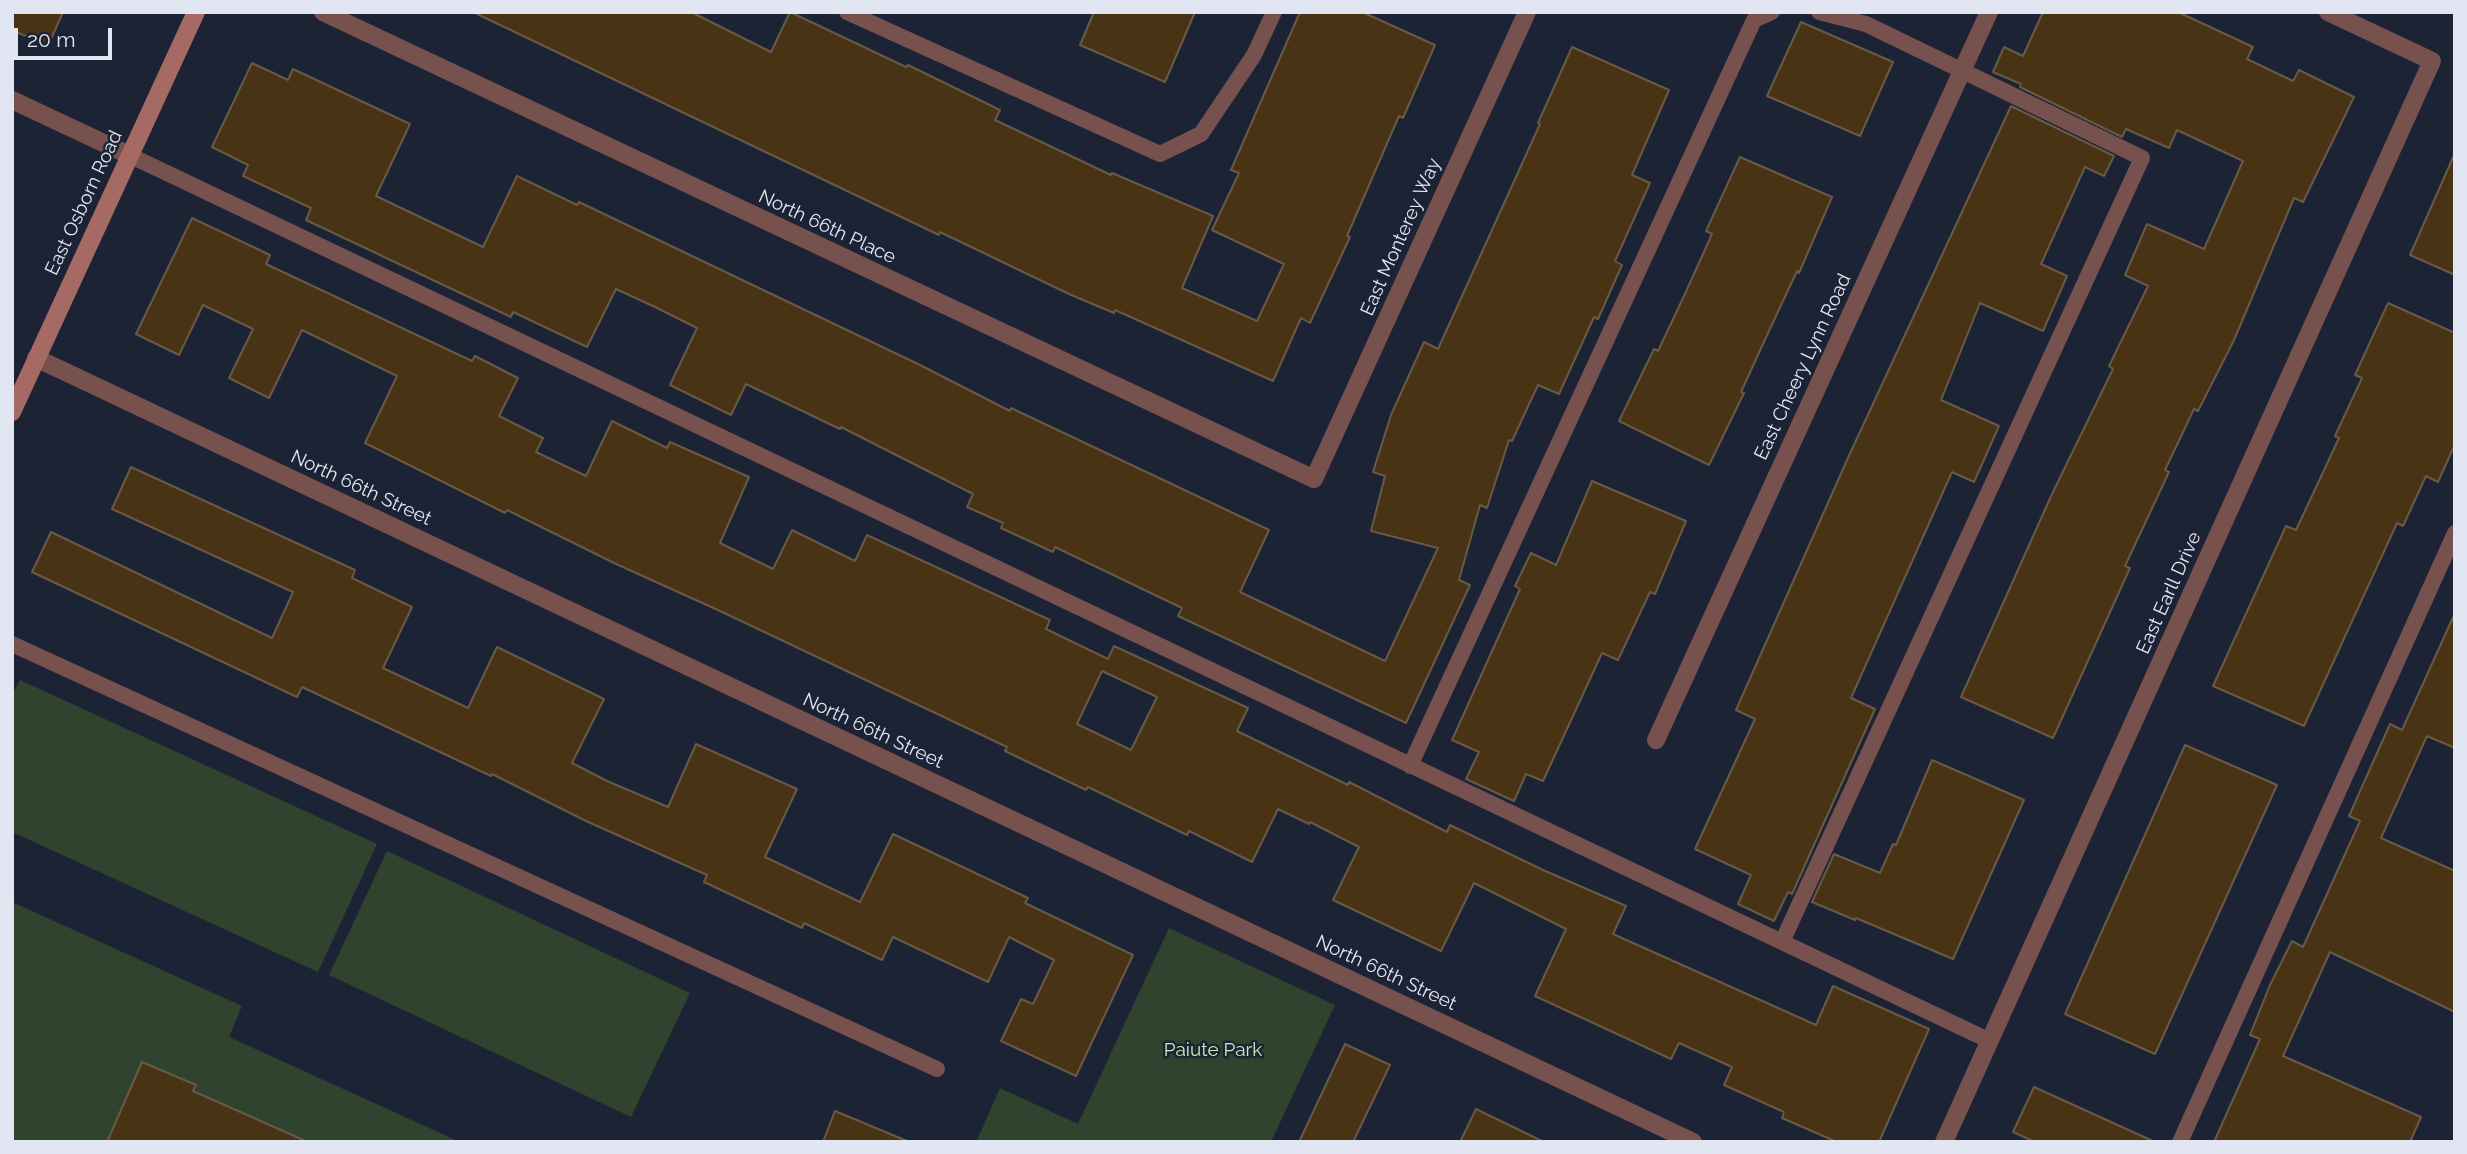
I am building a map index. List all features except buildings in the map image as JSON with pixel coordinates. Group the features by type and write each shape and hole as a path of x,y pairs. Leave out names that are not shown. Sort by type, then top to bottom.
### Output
{"main road":[{"name":"East Osborn Road","path":"12,412 196,12"}],"street":[{"name":"North 66th Place","path":"323,12 1314,480"},
{"name":"East Monterey Way","path":"1314,480 1527,12"},
{"name":"East Cheery Lynn Road","path":"1656,740 1989,12"},
{"name":"East Earll Drive","path":"1944,1142 2432,61 2328,12"},
{"path":"12,100 129,155"},
{"name":"North 66th Street","path":"36,358 1693,1142"}],"lane":[{"path":"847,12 1160,155 1201,134 1254,55 1274,12"},
{"path":"1410,766 1754,20 1772,12"},
{"path":"1782,942 2141,158 1866,24 1819,12"},
{"path":"129,155 1990,1041"},
{"path":"2180,1142 2455,533"},
{"path":"12,644 937,1069"}],"green space":[{"path":"20,680 377,844 318,972 12,832 12,695"},
{"path":"387,851 690,993 631,1117 329,975"},
{"path":"12,902 242,1006 229,1037 460,1142 170,1142 195,1085 143,1062 107,1142 21,1142 12,1138"},
{"name":"Paiute Park","path":"1169,928 1335,1005 1271,1142 976,1142 1000,1088 1078,1124"}]}
